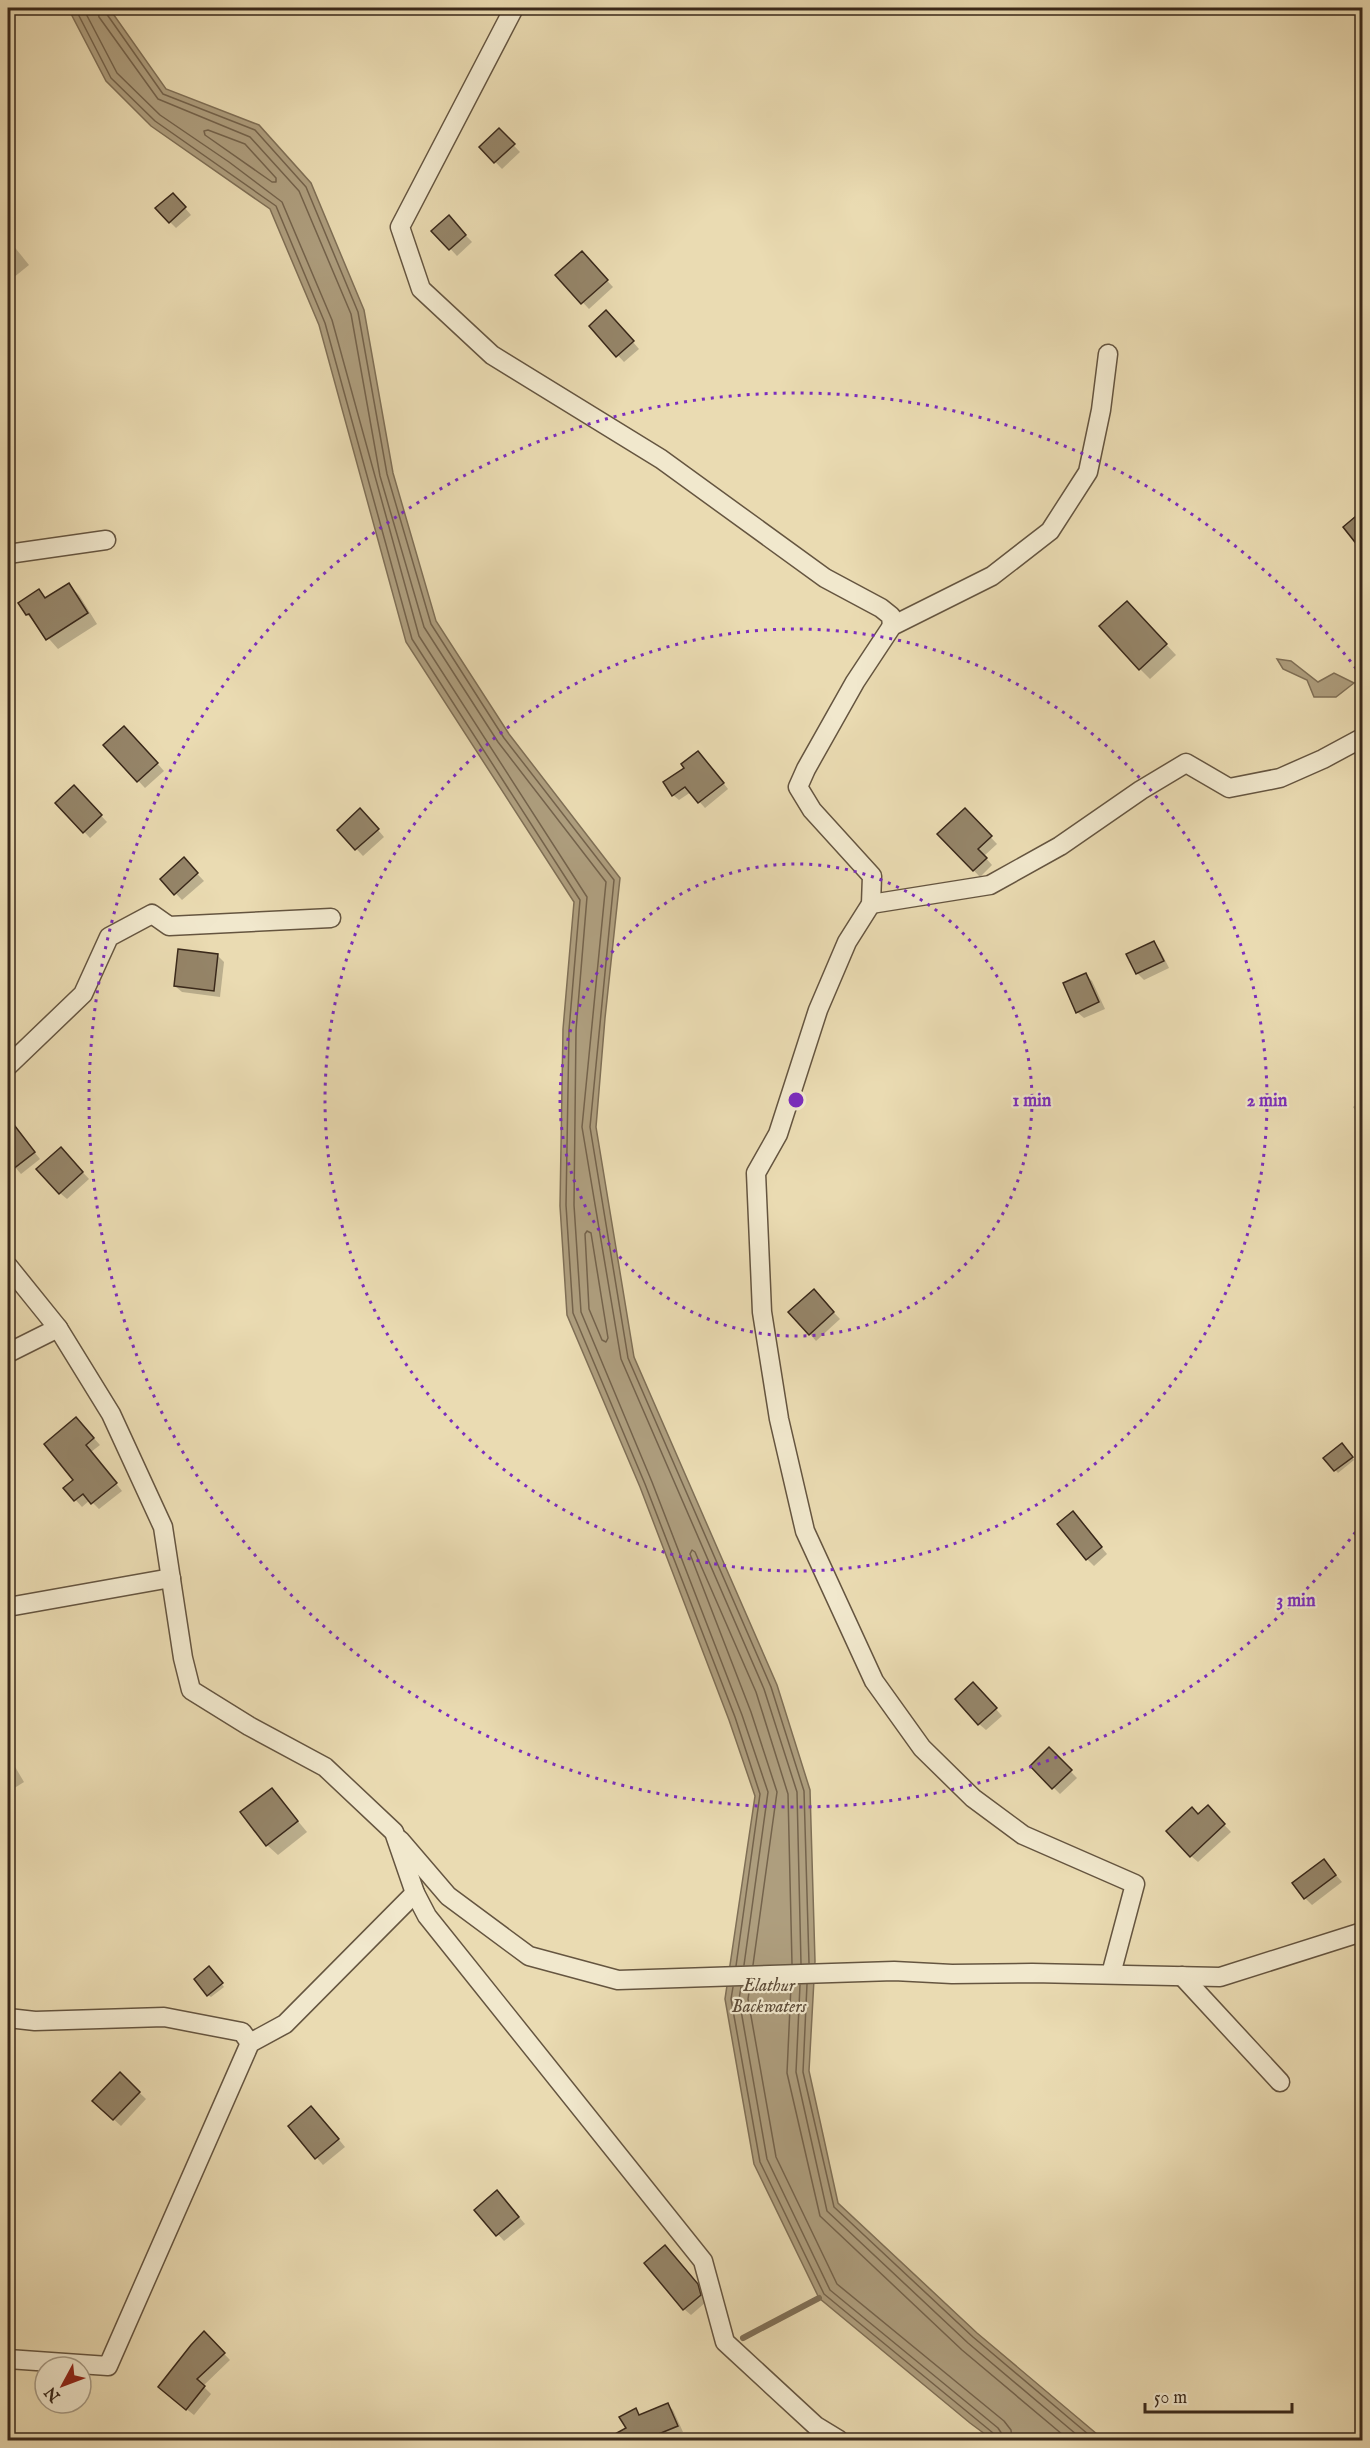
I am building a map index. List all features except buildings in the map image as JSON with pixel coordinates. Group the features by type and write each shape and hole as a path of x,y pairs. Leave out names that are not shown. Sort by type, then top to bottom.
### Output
{"street":[{"path":"514,8 400,227 421,289 492,355 661,459 825,578 880,608 891,616 892,626"},
{"path":"1108,354 1101,410 1088,472 1050,531 992,576 892,626 855,682 798,787 812,810 872,876 871,904 848,942 818,1010 778,1134 756,1173 762,1312 779,1419 805,1531 874,1681 922,1748 973,1798 1023,1834 1135,1884 1111,1974"},
{"path":"8,555 106,540"},
{"path":"871,904 990,885 1060,846 1141,790 1186,763 1229,788 1280,778 1362,738"},
{"path":"8,1066 83,994 109,937 152,914 169,926 331,918"},
{"path":"8,1266 58,1328 111,1414 164,1527 183,1659 191,1690 230,1715 325,1767 394,1832 448,1896 529,1956 618,1980 894,1971 952,1974 1032,1973 1220,1977 1362,1932"},
{"path":"8,1353 58,1328"},
{"path":"8,1607 171,1578"},
{"path":"394,1832 415,1893 427,1916 703,2261 725,2342 816,2426 839,2440"},
{"path":"8,2018 35,2021 164,2017 246,2037 273,2030 285,2024 415,1893"},
{"path":"1182,1976 1280,2082"},
{"path":"8,2359 108,2366 246,2037"}],"water":[{"name":"Elathur Backwaters","path":"68,8 109,8 166,89 259,125 311,183 364,310 393,473 436,621 509,734 620,878 596,1127 634,1357 777,1685 810,1790 815,1961 809,2071 838,2203 977,2333 1104,2440 993,2440 970,2423 819,2298 754,2164 725,1999 755,1796 729,1720 640,1487 567,1315 560,1206 563,1029 574,902 406,642 319,325 270,209 151,126 106,81"},
{"path":"1277,659 1291,661 1318,682 1334,673 1354,683 1336,697 1314,697 1307,680 1283,669"}],"waterway":[{"path":"743,2338 819,2298"}]}
